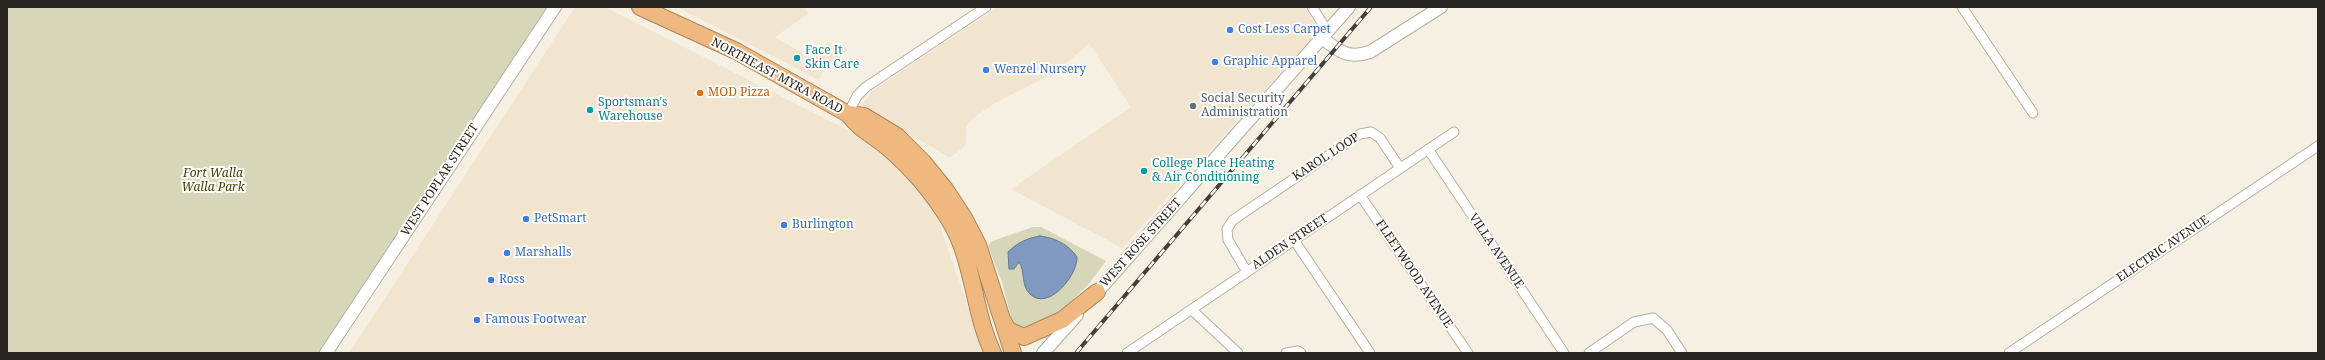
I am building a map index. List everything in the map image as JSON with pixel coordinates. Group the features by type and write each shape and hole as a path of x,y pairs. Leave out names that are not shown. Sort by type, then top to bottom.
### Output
{"highway":[{"name":"NORTHEAST MYRA ROAD","path":"646,9 736,51 848,114 864,116 897,136 923,162 945,189 964,218 978,245 987,270 997,310 1013,353"},
{"name":"NORTHEAST MYRA ROAD","path":"848,114 858,128 886,146 912,170 933,195 951,222 963,249 979,312 993,353"},
{"path":"997,310 1008,330 1024,337 1062,320 1097,292"}],"main road":[{"name":"WEST POPLAR STREET","path":"326,353 555,7"},
{"name":"WEST ROSE STREET","path":"1043,353 1349,7"},
{"path":"1325,35 1348,55 1358,56 1370,52 1441,7"}],"street":[{"path":"848,114 857,96 866,87 986,7"},
{"path":"1312,7 1325,35"},
{"path":"1962,7 2033,113"},
{"name":"KAROL LOOP","path":"1247,272 1228,240 1227,229 1233,220 1360,134 1371,132 1380,138 1400,168"},
{"name":"ALDEN STREET","path":"1127,353 1454,132"},
{"name":"ELECTRIC AVENUE","path":"2009,353 2318,146"},
{"name":"VILLA AVENUE","path":"1428,149 1564,353"},
{"name":"FLEETWOOD AVENUE","path":"1360,195 1468,353"},
{"path":"1294,240 1370,353"},
{"path":"1192,310 1238,353"},
{"path":"1590,353 1634,322 1653,318 1667,330 1682,353"},
{"path":"1286,353 1298,351 1301,353"}],"shaded area":[{"path":"575,7 605,7 859,136 912,181 936,214 984,353 349,353"},
{"path":"677,7 804,7 808,14 775,37 809,57 827,43 844,44 848,50 825,68 819,80"},
{"path":"998,7 1304,7 1319,30 1122,248 1011,189 1131,107 1089,43 1062,67 1059,66 1046,77 995,103 973,118 966,127 966,141 964,147 950,158 861,105 874,90"}],"green space":[{"name":"Fort Walla Walla Park","path":"7,7 555,7 326,353 7,353"},
{"path":"1033,227 1041,227 1106,261 1088,285 1058,314 1028,330 1013,324 1002,282 988,246 992,241"}],"water":[{"path":"1040,236 1061,242 1077,257 1073,273 1061,289 1053,295 1045,298 1037,298 1027,291 1019,262 1014,269 1009,269 1008,252 1022,241"}],"railway":[{"path":"1076,353 1371,7"}],"place":[{"name":"Cost Less Carpet","path":"1230,30"},
{"name":"Face It Skin Care","path":"797,58"},
{"name":"Graphic Apparel","path":"1215,62"},
{"name":"Wenzel Nursery","path":"986,70"},
{"name":"MOD Pizza","path":"700,93"},
{"name":"Social Security Administration","path":"1193,106"},
{"name":"Sportsman's Warehouse","path":"590,110"},
{"name":"College Place Heating & Air Conditioning","path":"1144,171"},
{"name":"PetSmart","path":"526,219"},
{"name":"Burlington","path":"784,225"},
{"name":"Marshalls","path":"507,253"},
{"name":"Ross","path":"491,280"},
{"name":"Famous Footwear","path":"477,320"}]}
